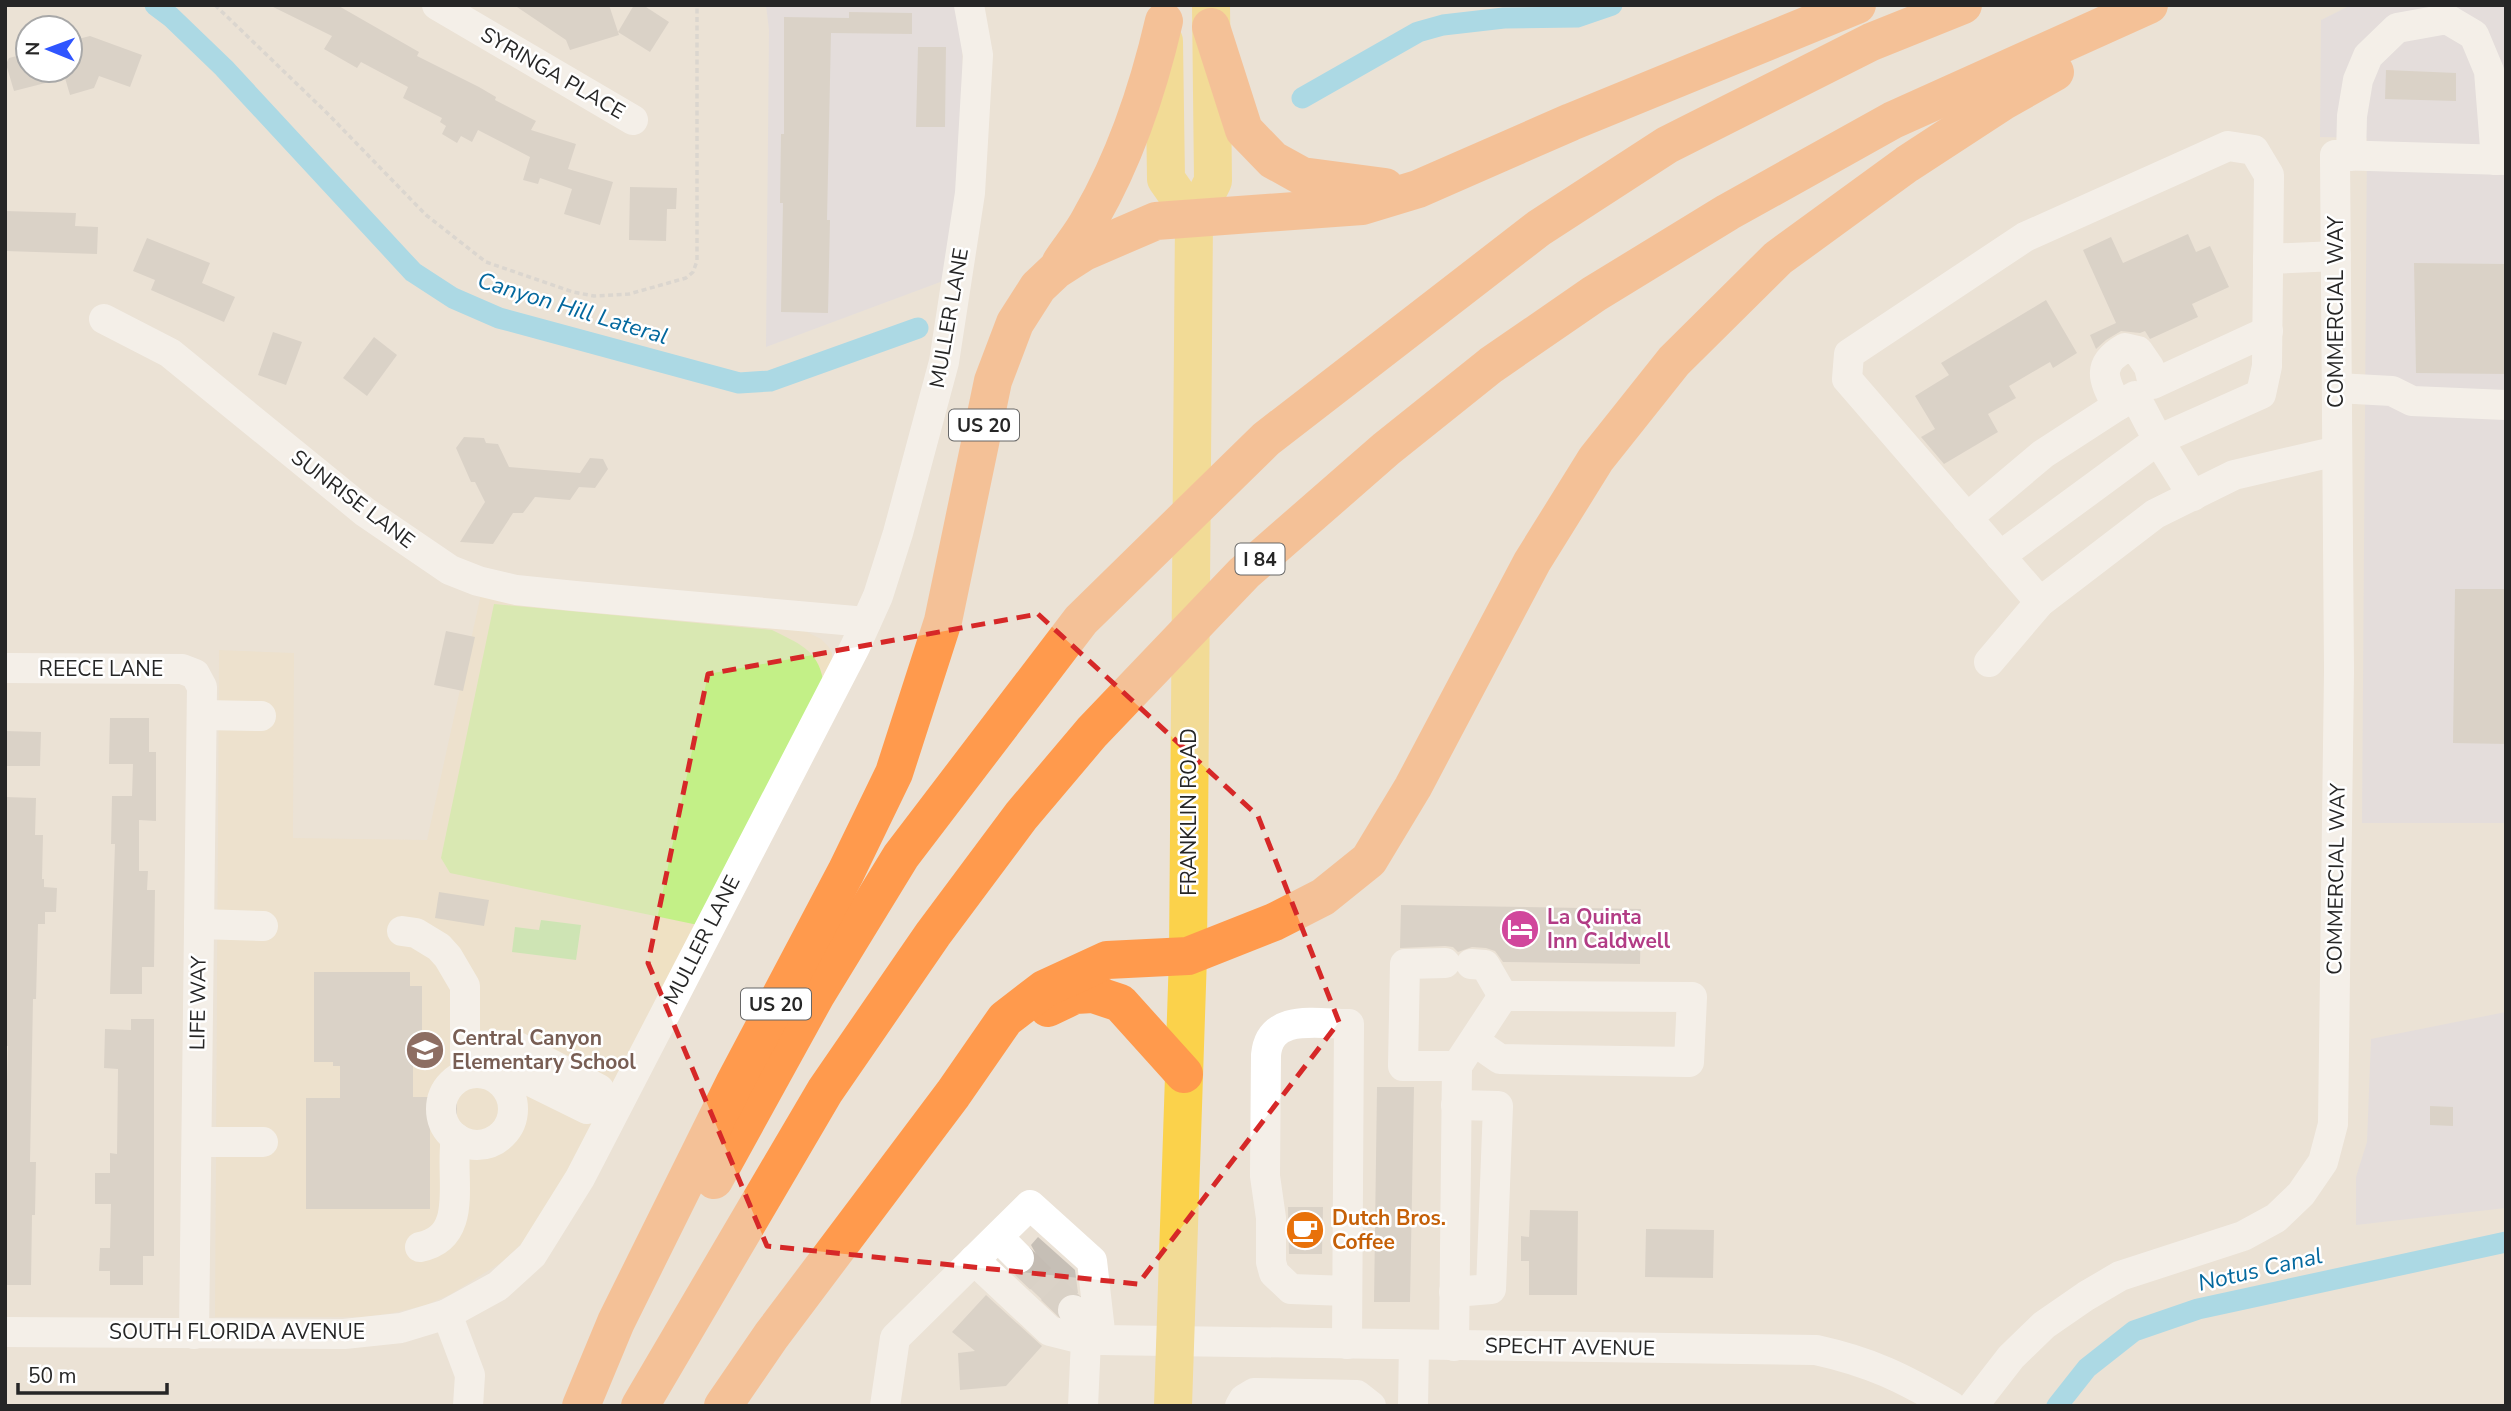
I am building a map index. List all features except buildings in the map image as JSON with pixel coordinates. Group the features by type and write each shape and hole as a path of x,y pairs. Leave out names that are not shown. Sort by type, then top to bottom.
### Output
{"highway":[{"path":"1194,219 1362,206 1418,189 1571,122 1857,5"},
{"path":"583,1406 634,1324 817,995 901,856 1081,620 1266,439 1539,228 1667,145 1871,42 1963,5"},
{"name":"I 84","path":"640,1406 825,1091 933,934 1021,816 1092,732 1244,573 1386,449 1491,365 1594,294 1728,212 1893,120 2149,5"},
{"path":"723,1406 771,1336 953,1094 1005,1019 1044,989 1107,960 1188,956 1274,922 1323,897 1369,860 1413,787 1532,562 1596,459 1674,360 1769,268 1907,163 2002,102 2173,5"},
{"name":"US 20","path":"583,1406 616,1322 722,1108 871,823 894,773 943,621 993,381 1015,323 1038,288 1056,270 1091,218 1126,147 1151,78 1164,13"},
{"path":"1211,16 1244,130 1273,160 1302,176 1334,182 1418,189"},
{"name":"US 20","path":"1056,270 1084,252 1156,221 1194,219"},
{"path":"953,1094 1027,1022 1054,1004 1075,995 1093,994 1120,1003 1184,1074"}],"main road":[{"name":"US 20","path":"1164,13 1166,179 1194,219"},
{"name":"FRANKLIN ROAD","path":"1174,1406 1188,956 1194,219 1213,181 1211,16"}],"street":[{"name":"SYRINGA PLACE","path":"437,5 633,120"},
{"name":"MULLER LANE","path":"532,1255 580,1178 610,1108 878,596 898,533 944,362 970,192 978,55 969,5"},
{"name":"COMMERCIAL WAY","path":"1973,1406 2011,1357 2044,1325 2120,1276 2243,1236 2276,1219 2301,1194 2323,1162 2333,1124 2339,671 2336,256 2343,155 2358,80 2368,56 2398,28 2448,19 2474,35 2489,71 2501,160"},
{"path":"2000,556 2158,440 2261,394 2267,366 2269,175 2254,150 2228,146 2025,237 1849,354 1847,379 1967,518 2000,556 2040,602"},
{"path":"2343,155 2501,160"},
{"path":"2268,258 2336,256"},
{"name":"SUNRISE LANE","path":"104,319 170,353 365,512 450,570 478,582 516,590 635,602 866,621"},
{"path":"1967,518 2043,454 2135,396 2268,331"},
{"path":"2337,388 2392,391 2412,401 2506,405"},
{"path":"2135,396 2158,440 2193,496"},
{"path":"1989,662 2040,602 2155,514 2234,475 2337,452"},
{"name":"REECE LANE","path":"5,668 182,669 195,674"},
{"name":"LIFE WAY","path":"194,1334 202,715 202,687 195,674"},
{"path":"202,715 261,716"},
{"path":"199,925 263,926"},
{"path":"402,931 416,933 439,947 465,986 475,1066 510,1094 512,1117 507,1128 489,1142 467,1143 456,1138 448,1130 441,1109 448,1088 475,1066 506,1045 518,1047 599,1089 610,1108 587,1109 516,1074 475,1066"},
{"path":"1457,1066 1403,1066 1405,964 1486,965 1503,996"},
{"path":"1454,1346 1457,1066 1503,996"},
{"path":"1474,1041 1500,1059 1689,1062 1692,997 1503,996"},
{"path":"1347,1291 1291,1289 1274,1273 1271,1262 1271,1218 1265,1176 1267,1044 1274,1033 1284,1026 1349,1024 1347,1345"},
{"path":"1454,1292 1491,1289 1498,1106 1457,1105"},
{"path":"420,1247 439,1241 452,1222 456,1138"},
{"path":"197,1142 263,1142"},
{"path":"1456,1162 1496,1161"},
{"path":"885,1406 895,1338 1030,1205 1092,1261 1093,1340 1083,1406"},
{"path":"998,1237 1019,1258"},
{"name":"SOUTH FLORIDA AVENUE","path":"5,1332 344,1334 401,1328 447,1314 498,1286 532,1255"},
{"name":"SPECHT AVENUE","path":"974,1260 1050,1331 1093,1340 1816,1350 1854,1359 1901,1377 1951,1406"},
{"path":"1073,1310 1093,1340"},
{"path":"447,1314 470,1375 468,1406"},
{"path":"1413,1406 1414,1345"},
{"path":"1240,1406 1244,1399 1254,1393 1357,1395 1371,1406"}],"path":[{"path":"215,5 327,113 426,215 470,251 500,268 573,292 613,296 686,278 693,272 697,261 697,5"}],"highlighted area":[{"path":"1038,614 1258,816 1339,1022 1138,1284 767,1246 648,963 708,674"}],"shaded area":[{"path":"766,5 956,5 961,24 963,71 957,202 943,281 766,347 769,30"},
{"path":"2351,5 2506,5 2506,823 2362,823 2367,138 2320,137 2321,20"},
{"name":"Central Canyon Elementary School","path":"481,594 805,631 828,646 832,661 569,1175 526,1239 502,1262 451,1294 426,1305 364,1317 215,1317 219,650 294,653 293,838 427,840"},
{"path":"2506,1012 2506,1208 2356,1225 2356,1177 2367,1142 2371,1039"}],"green space":[{"path":"494,604 772,630 805,648 816,661 823,680 698,925 450,873 441,858"},
{"path":"541,920 581,925 576,960 512,952 515,927 539,930"}],"waterway":[{"name":"Canyon Hill Lateral","path":"155,5 224,68 413,272 453,298 499,318 739,383 770,381 918,328"},
{"name":"Canyon Hill Lateral","path":"1302,98 1418,32 1443,25 1504,18 1577,17 1612,5"},
{"name":"Notus Canal","path":"2057,1406 2087,1368 2134,1331 2198,1309 2506,1242"}],"tunnel":[{"path":"1019,1258 1073,1310"}],"place":[{"name":"La Quinta Inn Caldwell","path":"1520,929"},
{"name":"Central Canyon Elementary School","path":"425,1050"},
{"name":"Dutch Bros. Coffee","path":"1305,1230"}]}
